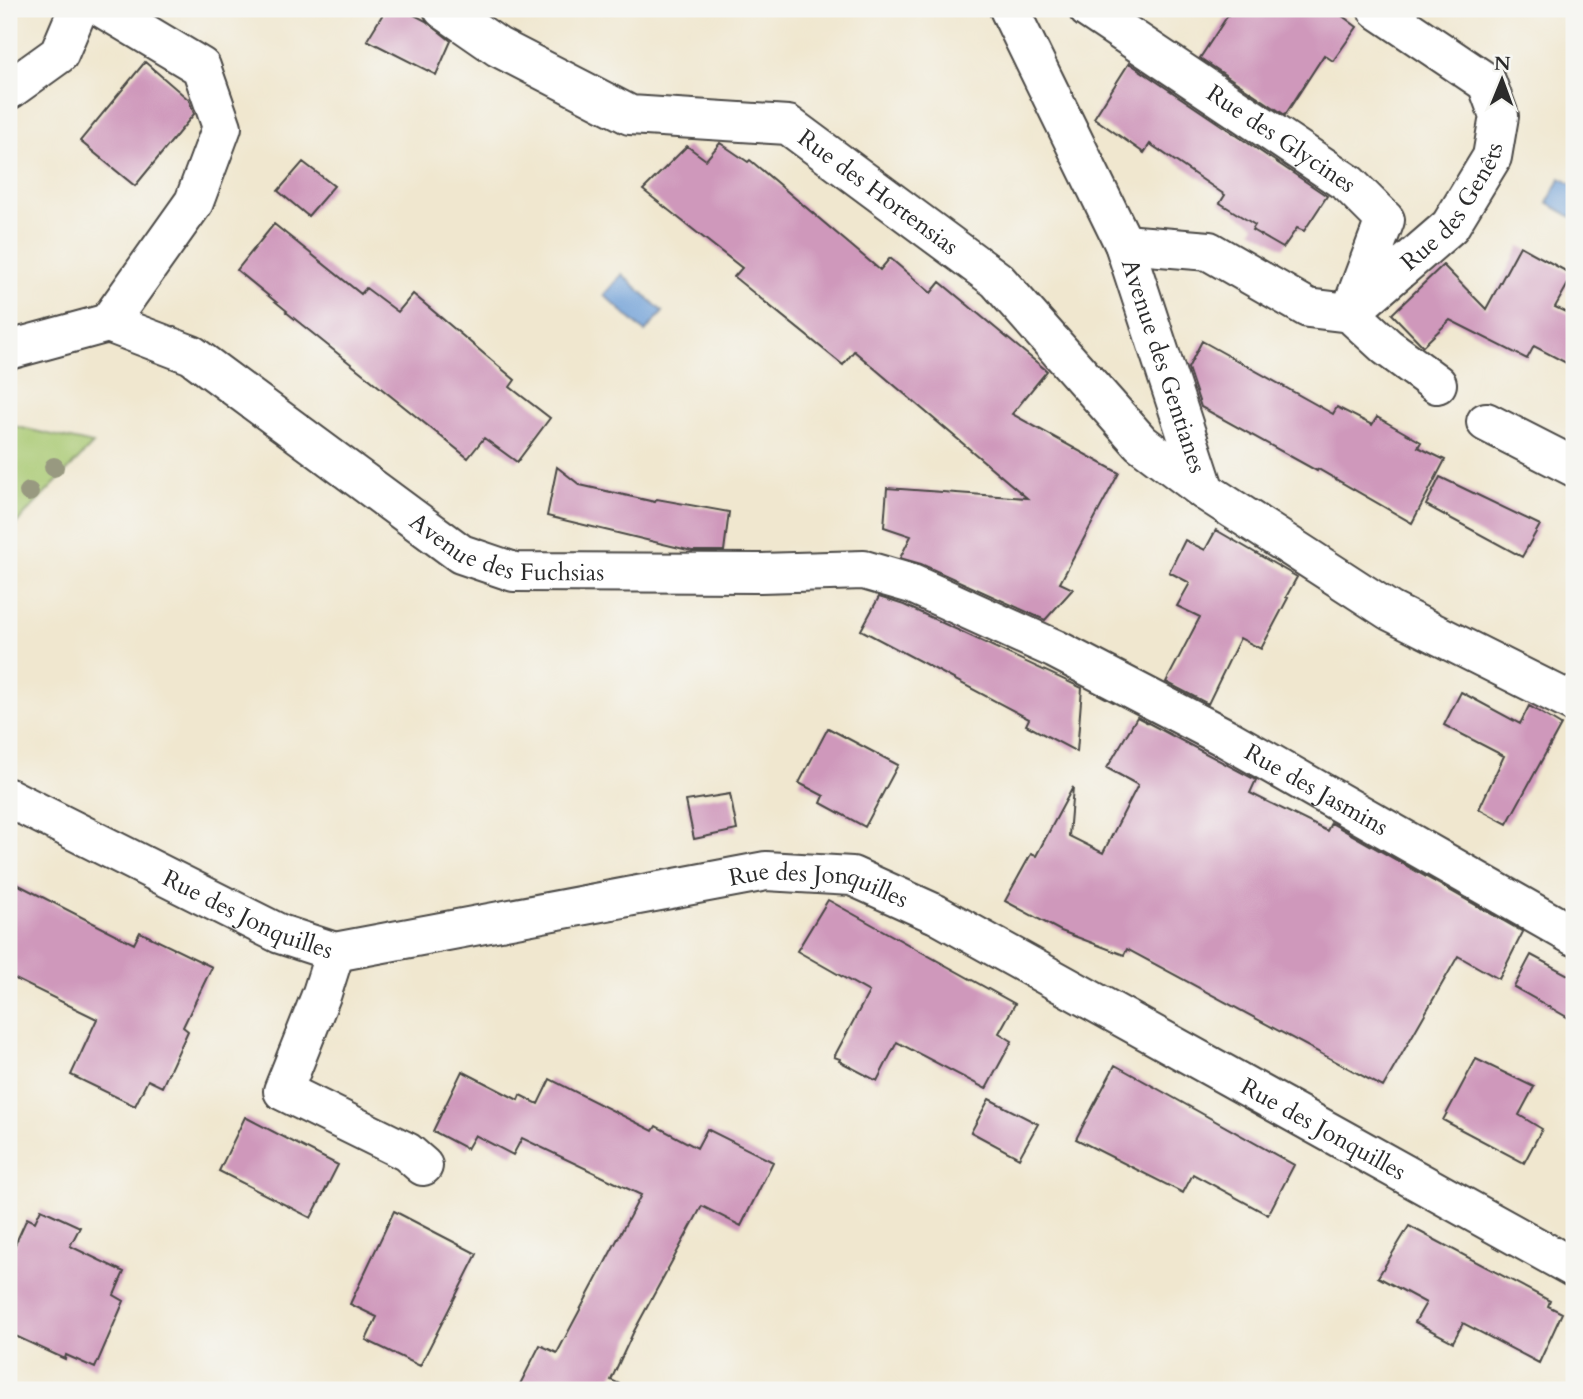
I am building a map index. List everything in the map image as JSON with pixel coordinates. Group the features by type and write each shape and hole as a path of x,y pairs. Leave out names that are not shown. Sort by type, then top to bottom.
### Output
{"street":[{"path":"9,90 59,54 78,9"},
{"path":"9,350 108,323 194,202 222,127 201,67 104,9"},
{"name":"Rue des Hortensias","path":"443,9 498,47 630,115 788,125 997,280 1141,443 1205,491"},
{"name":"Avenue des Gentianes","path":"1009,9 1124,244 1205,491 1390,611 1574,703"},
{"name":"Rue des Glycines","path":"1088,9 1349,184 1385,220 1350,313"},
{"name":"Rue des Genêts","path":"1350,313 1450,226 1492,157 1499,116 1487,83 1377,9"},
{"path":"1124,244 1209,251 1308,308 1350,313 1387,346 1437,384"},
{"name":"Avenue des Fuchsias","path":"108,323 192,355 461,554 514,572 760,573 864,570 912,584 1055,649"},
{"path":"1486,422 1574,467"},
{"name":"Rue des Jasmins","path":"1055,649 1226,738 1574,936"},
{"name":"Rue des Jonquilles","path":"9,799 280,934 335,952 766,871 852,876 936,914 1574,1269"},
{"path":"335,952 322,993 283,1091 407,1152 423,1166"}],"green space":[{"path":"9,425 93,444 9,531"}],"water":[{"path":"1561,178 1574,186 1574,218 1547,203"},
{"path":"622,274 663,312 645,332 604,295"}],"building":[{"path":"386,9 403,9 426,21 451,41 436,75 367,40"},
{"path":"1232,9 1333,9 1357,27 1333,61 1324,55 1285,115 1200,58"},
{"path":"145,62 189,100 194,114 135,186 80,141"},
{"path":"1129,63 1327,196 1304,231 1297,228 1283,248 1252,230 1255,225 1220,203 1225,195 1150,144 1144,153 1094,118"},
{"path":"720,143 748,162 750,160 880,270 890,258 931,293 940,282 1047,371 1012,414 1119,473 1060,583 1073,589 1045,620 921,564 900,558 911,536 884,527 887,488 1027,498 854,351 843,365 734,277 742,268 643,190 687,146 706,160"},
{"path":"303,162 334,186 308,216 278,191"},
{"path":"274,224 361,294 366,288 398,312 413,294 515,380 510,387 550,418 517,462 484,438 468,458 237,270"},
{"path":"1520,246 1573,275 1555,307 1574,316 1574,367 1534,346 1527,359 1450,320 1423,346 1392,314 1443,265 1486,309"},
{"path":"1202,341 1333,414 1337,407 1372,425 1377,417 1421,442 1418,447 1445,460 1412,523 1201,407 1188,368"},
{"path":"557,467 580,485 655,502 657,499 729,512 724,551 692,551 547,516"},
{"path":"1440,477 1540,525 1522,557 1426,505"},
{"path":"1216,530 1297,577 1261,649 1240,638 1208,704 1166,682 1200,617 1177,606 1190,583 1169,572 1185,540 1205,550"},
{"path":"879,597 904,605 1082,688 1077,752 1026,725 1029,719 861,630"},
{"path":"1461,692 1520,724 1529,706 1561,725 1507,824 1479,809 1504,756 1444,725"},
{"path":"1137,717 1256,780 1250,793 1327,831 1331,823 1523,932 1499,979 1458,956 1383,1087 1127,949 1124,955 1061,931 1005,901 1031,854 1036,856 1073,787 1069,836 1103,853 1138,785 1107,768"},
{"path":"828,728 898,765 865,827 821,803 824,796 799,783"},
{"path":"730,794 737,830 694,839 686,801"},
{"path":"9,880 134,944 140,932 212,967 183,1027 188,1031 162,1087 148,1080 135,1106 71,1075 97,1019 9,976"},
{"path":"828,900 1015,1004 999,1033 1012,1041 986,1089 897,1042 877,1081 834,1057 869,992 797,951"},
{"path":"1531,955 1574,978 1574,1021 1514,987"},
{"path":"1476,1059 1534,1087 1519,1115 1542,1129 1524,1163 1443,1120"},
{"path":"1115,1065 1294,1165 1268,1215 1193,1174 1183,1193 1076,1139"},
{"path":"462,1071 518,1100 520,1095 538,1104 550,1079 653,1131 656,1126 697,1148 707,1129 773,1162 741,1226 702,1206 633,1333 611,1380 632,1390 517,1390 540,1345 557,1353 641,1195 522,1138 513,1155 475,1135 467,1149 433,1131"},
{"path":"989,1099 1038,1124 1019,1158 971,1132"},
{"path":"245,1117 338,1165 311,1218 219,1171"},
{"path":"41,1209 80,1227 70,1246 124,1272 114,1295 124,1301 95,1368 66,1355 65,1359 9,1333 9,1258 27,1218 35,1222"},
{"path":"394,1211 477,1254 420,1366 366,1340 377,1317 350,1304"},
{"path":"1409,1226 1550,1301 1548,1306 1562,1313 1539,1363 1463,1323 1453,1342 1415,1322 1426,1303 1378,1277"}]}
